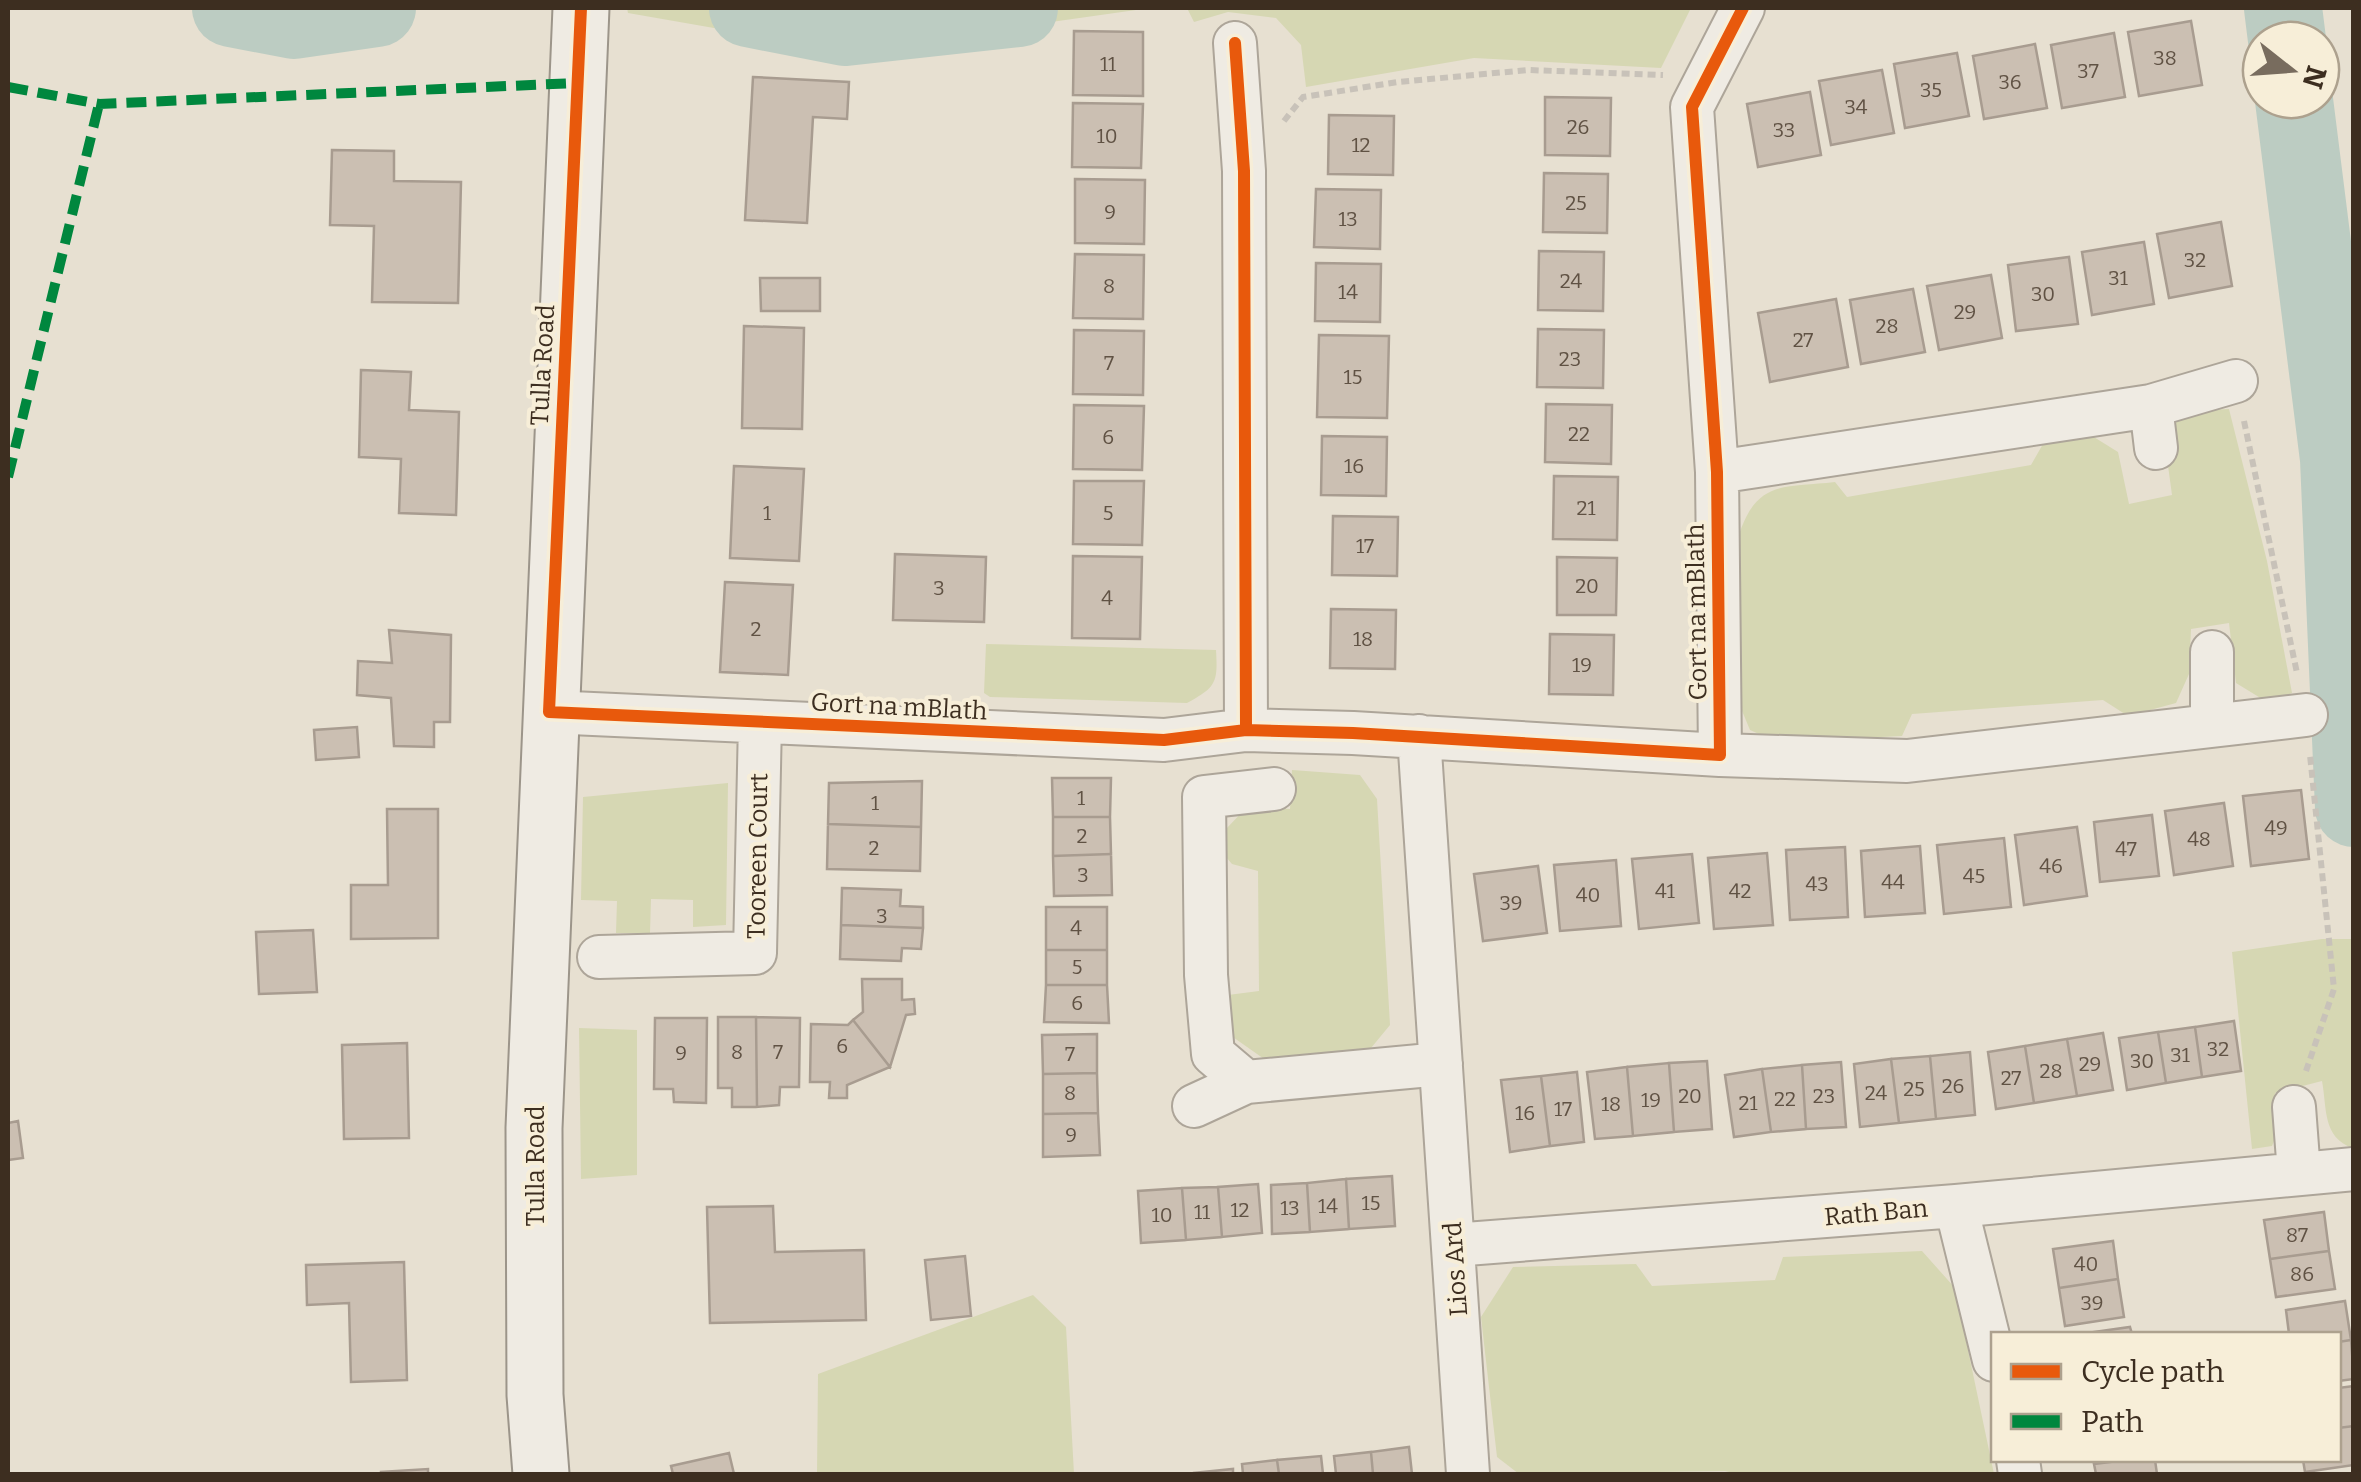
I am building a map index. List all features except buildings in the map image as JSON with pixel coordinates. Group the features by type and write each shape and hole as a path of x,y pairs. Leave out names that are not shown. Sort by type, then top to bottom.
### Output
{"main road":[{"name":"Tulla Road","path":"541,1474 535,1396 534,1128 581,13"}],"street":[{"path":"1692,107 1743,8"},
{"path":"1235,43 1244,171 1246,730"},
{"name":"Gort na mBlath","path":"1692,107 1717,472 1720,755"},
{"path":"1717,472 2151,406 2236,381"},
{"path":"2151,406 2156,448"},
{"path":"2212,652 2212,724"},
{"name":"Gort na mBlath","path":"550,712 1164,740 1246,730 1420,736 1720,755 1907,761 2306,715"},
{"name":"Tooreen Court","path":"599,957 755,953 760,722"},
{"path":"1194,1106 1246,1082 1441,1064 1420,736"},
{"path":"1246,1082 1212,1054 1206,975 1204,797 1274,788"},
{"name":"Lios Ard","path":"1441,1064 1468,1474"},
{"path":"2294,1107 2299,1173"},
{"name":"Rath Ban","path":"1453,1246 2354,1169"},
{"path":"1956,1206 1991,1348"}],"path":[{"path":"1244,171 1303,97 1398,82 1528,70 1671,75 1692,107"}],"green space":[{"path":"627,8 1150,8 845,51 628,13"},
{"path":"1187,8 1691,8 1661,68 1474,58 1306,87 1301,45 1276,18 1228,12 1194,22"},
{"path":"2229,409 2267,561 2292,693 2267,702 2236,683 2229,623 2191,629 2189,674 2176,703 2128,716 2103,700 1912,714 1902,736 1777,742 1750,730 1740,706 1739,535 1746,517 1764,495 1787,487 1835,482 1847,497 2031,465 2043,444 2089,434 2118,452 2129,504 2172,495 2166,451 2169,430 2187,411"},
{"path":"986,644 1216,650 1216,670 1209,688 1187,703 990,697 984,693"},
{"path":"1292,770 1360,775 1377,799 1390,1025 1371,1048 1267,1061 1230,1035 1228,995 1259,991 1258,871 1232,864 1220,850 1226,829 1247,807 1290,809"},
{"path":"728,783 726,925 693,927 693,900 651,899 650,933 616,933 617,901 581,900 583,797"},
{"path":"2322,939 2353,939 2353,1148 2331,1129 2322,1081 2275,1093 2279,1129 2272,1146 2252,1149 2232,952"},
{"path":"579,1028 637,1030 637,1175 581,1179"},
{"path":"1922,1251 1955,1288 1994,1474 1519,1474 1497,1457 1481,1317 1513,1267 1636,1264 1652,1286 1775,1280 1783,1257"},
{"path":"1033,1295 1066,1327 1074,1474 817,1474 818,1374"}],"waterway":[{"path":"231,8 294,20 377,8"},
{"path":"748,8 845,27 1019,8"},
{"path":"2283,8 2284,20"},
{"path":"2297,120 2339,459 2354,808"}],"marked path":[{"path":"8,87 99,104 577,83"},
{"path":"8,477 99,104"}],"cycle path":[{"path":"581,8 549,712 1164,740 1246,730 1244,171 1235,43"},
{"path":"1246,730 1720,755 1717,472 1692,107 1743,8"}]}
